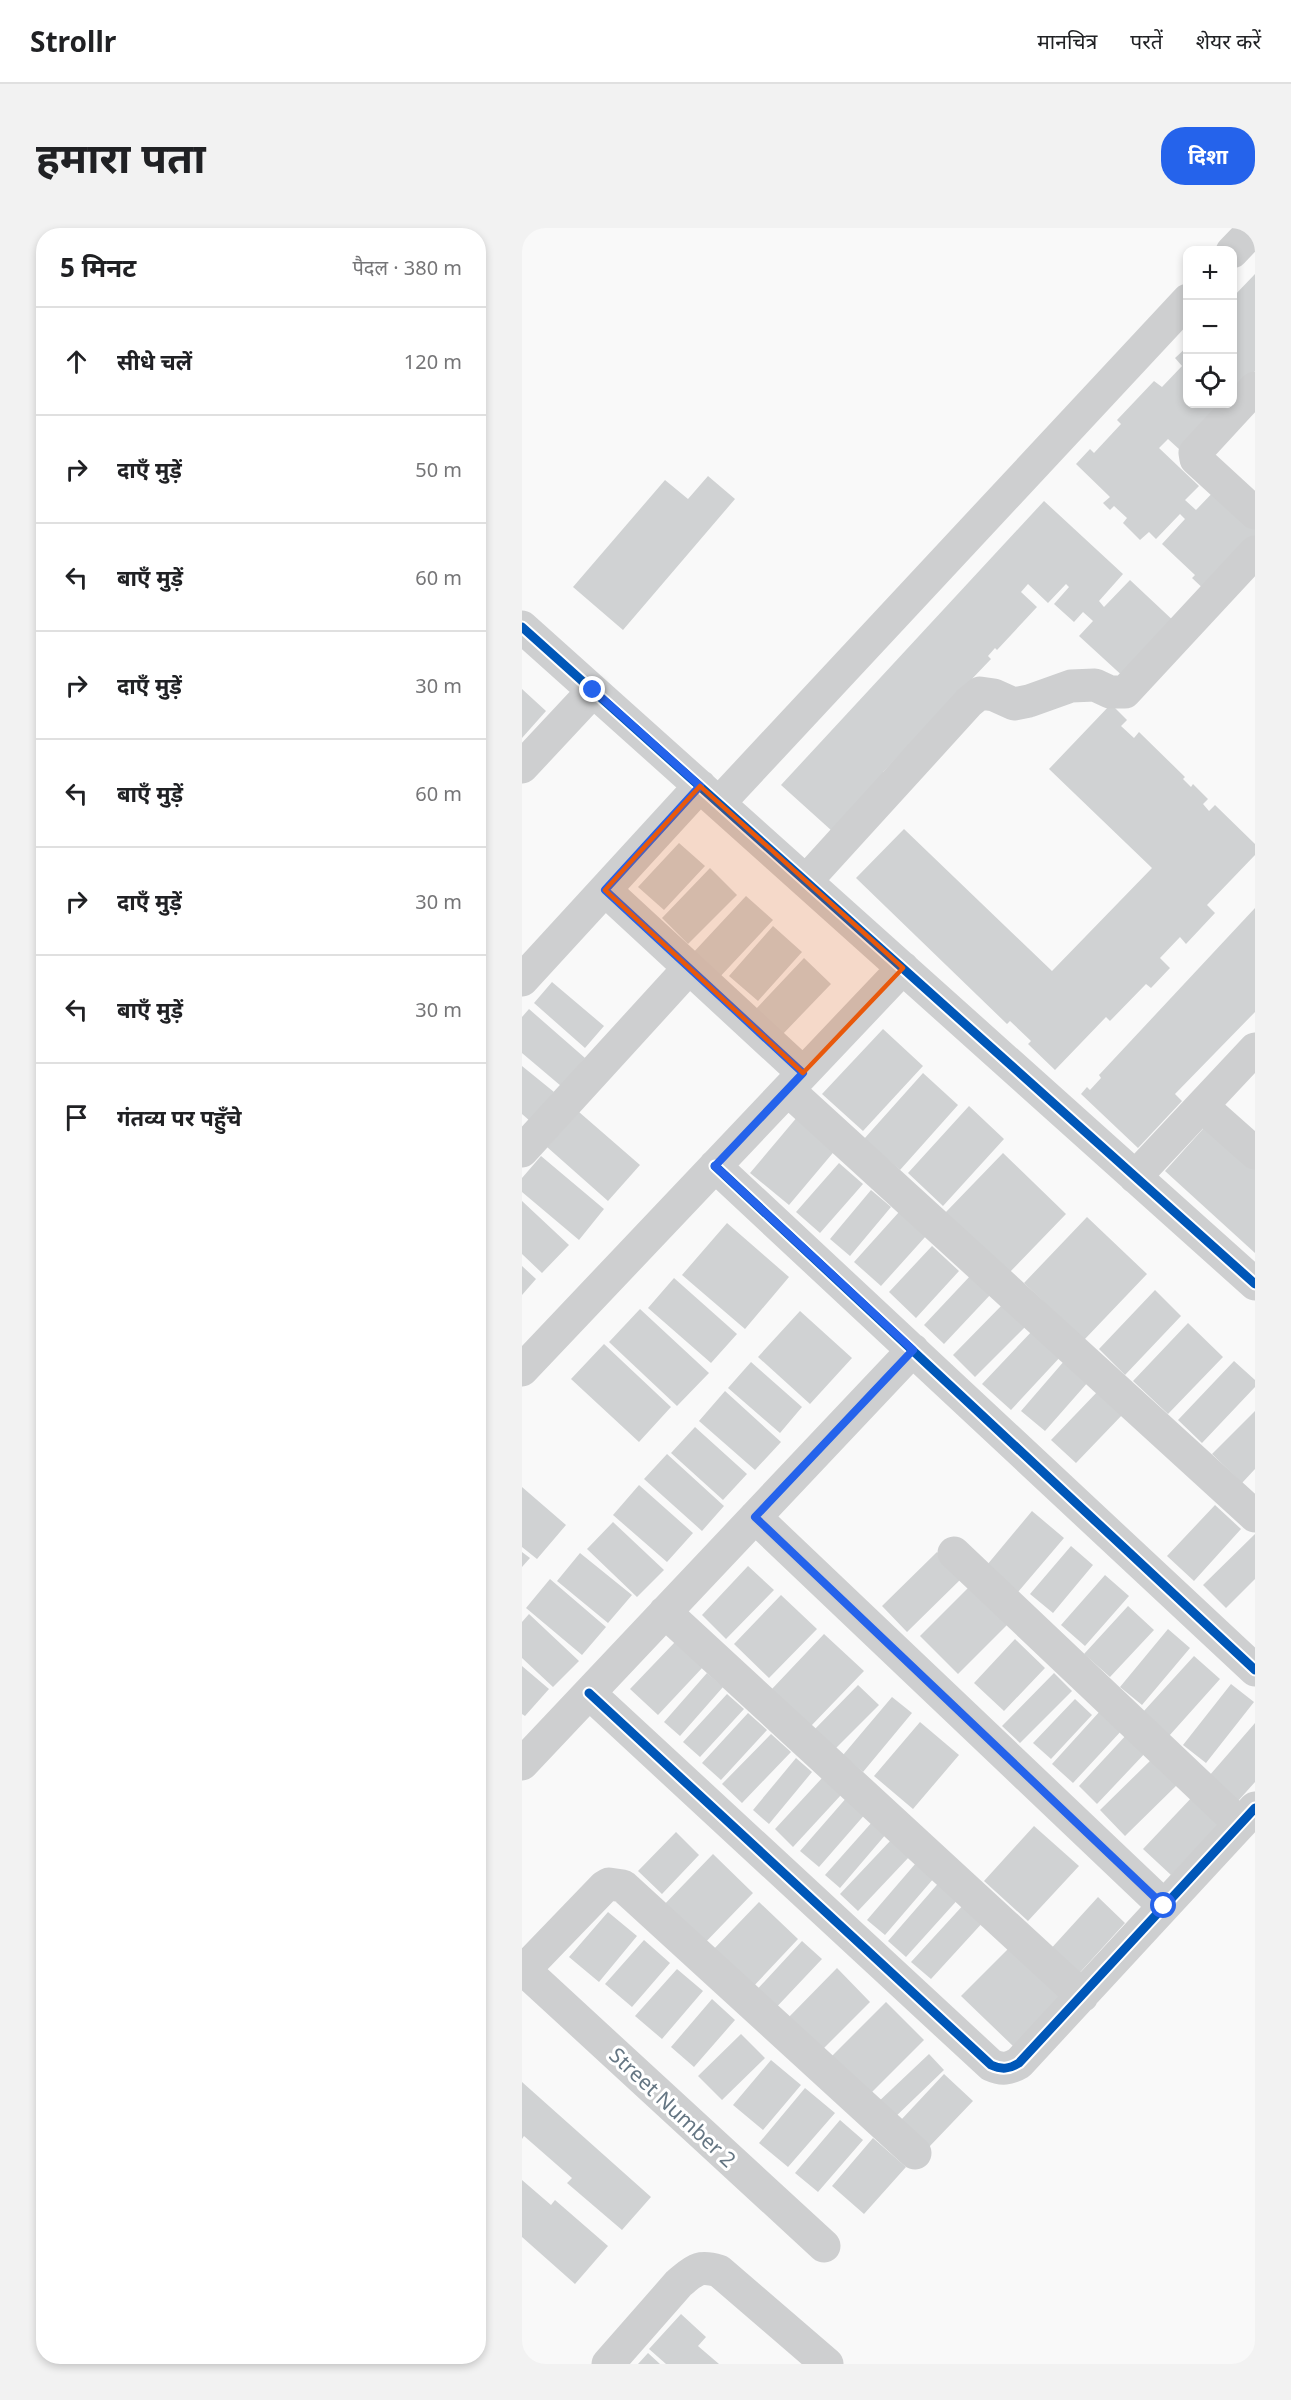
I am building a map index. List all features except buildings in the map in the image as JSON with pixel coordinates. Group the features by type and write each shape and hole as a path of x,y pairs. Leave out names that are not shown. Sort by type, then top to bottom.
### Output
{"street":[{"path":"1237,248 1255,228"},
{"path":"524,973 605,890 710,795 1183,305"},
{"path":"1255,388 1195,453 1196,459 1255,513"},
{"path":"806,881 969,702 980,693 994,695 1014,704 1071,686 1095,685 1110,692 1125,692 1255,552"},
{"path":"522,627 1255,1284"},
{"path":"522,767 593,690"},
{"path":"605,890 689,968 795,1081 1255,1516"},
{"path":"522,1151 689,968"},
{"path":"522,1370 903,968"},
{"path":"1135,1177 1255,1049"},
{"path":"1202,1106 1255,1153"},
{"path":"715,1166 1255,1670"},
{"path":"522,1764 913,1350"},
{"path":"755,1517 1164,1906"},
{"path":"589,1693 991,2065 1004,2069 1019,2063 1247,1816 954,1554"},
{"path":"665,1612 1082,1996"},
{"path":"523,1970 604,1887 609,1884 623,1886 915,2153"},
{"name":"Street Number 2","path":"523,1970 824,2246"},
{"path":"608,2364 679,2283 692,2272 704,2267 719,2271 827,2364"}],"highlighted area":[{"path":"700,786 903,968 803,1073 605,890"}],"cycle path":[{"path":"522,627 1255,1284"},
{"path":"715,1166 1255,1670"},
{"path":"589,1693 991,2065 999,2068 1009,2068 1019,2063 1255,1808"}],"route":[{"path":"593,690 700,786 605,890 803,1073 715,1166 913,1350 755,1517 1164,1906"}]}
